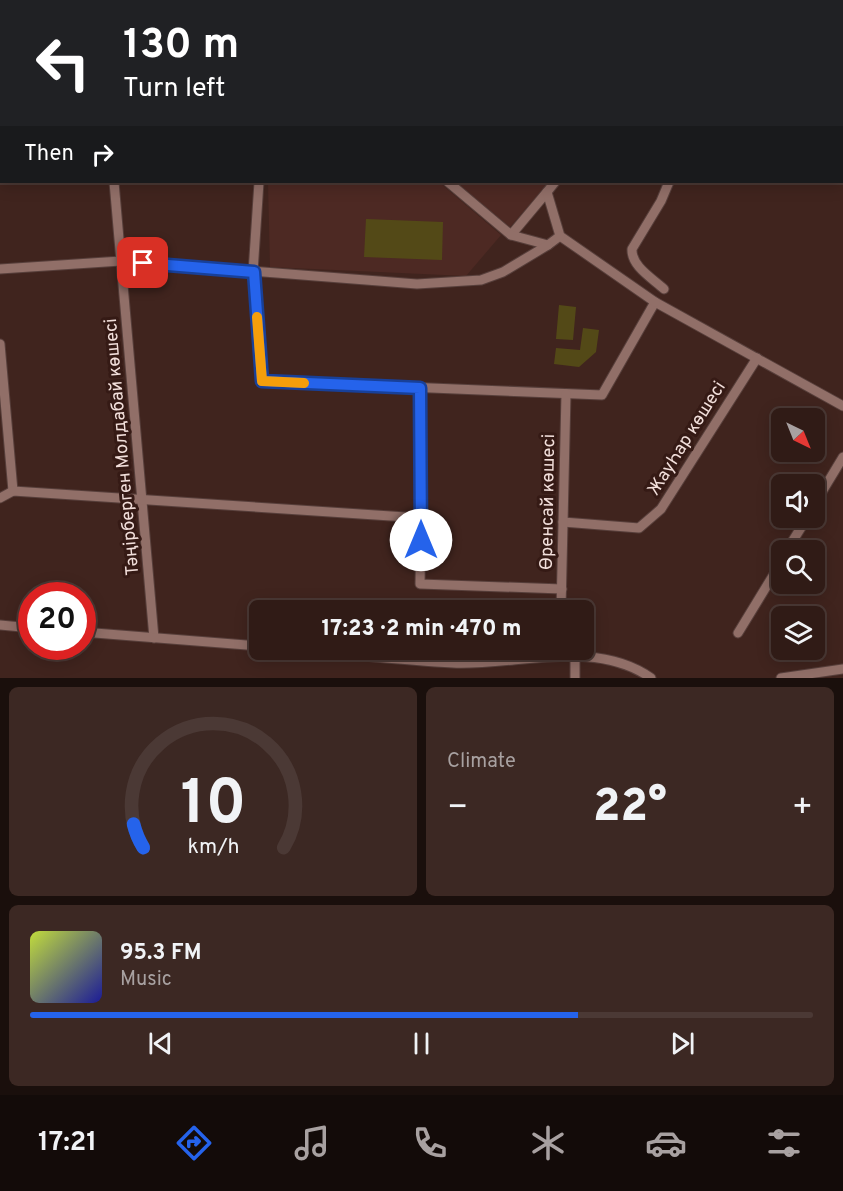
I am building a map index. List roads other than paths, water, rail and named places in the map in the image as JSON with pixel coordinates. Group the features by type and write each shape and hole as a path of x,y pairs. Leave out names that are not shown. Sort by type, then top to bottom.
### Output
{"street":[{"name":"Тәңірберген Молдабай көшесі","path":"114,183 154,638"},
{"path":"259,183 254,272 262,381 602,395 655,302"},
{"path":"449,183 508,233 548,245"},
{"path":"508,233 554,183"},
{"path":"664,289 639,267 632,256 632,249 661,201 669,183"},
{"path":"547,192 560,236 655,302 843,406"},
{"path":"0,269 121,261 417,284 481,280 503,272 560,236"},
{"path":"0,344 13,491"},
{"name":"ЖауҺар көшесі","path":"563,522 639,528 662,509 757,358"},
{"path":"420,388 420,584 562,589"},
{"name":"Өренсай көшесі","path":"561,600 566,394"},
{"path":"825,487 843,457"},
{"path":"0,498 13,491 421,518"},
{"path":"738,633 771,579"},
{"path":"0,625 18,627"},
{"path":"96,633 249,645"},
{"path":"594,659 619,662 638,668 651,678"},
{"path":"419,660 456,663 485,660"},
{"path":"575,660 575,678"},
{"path":"781,678 843,669"}]}
